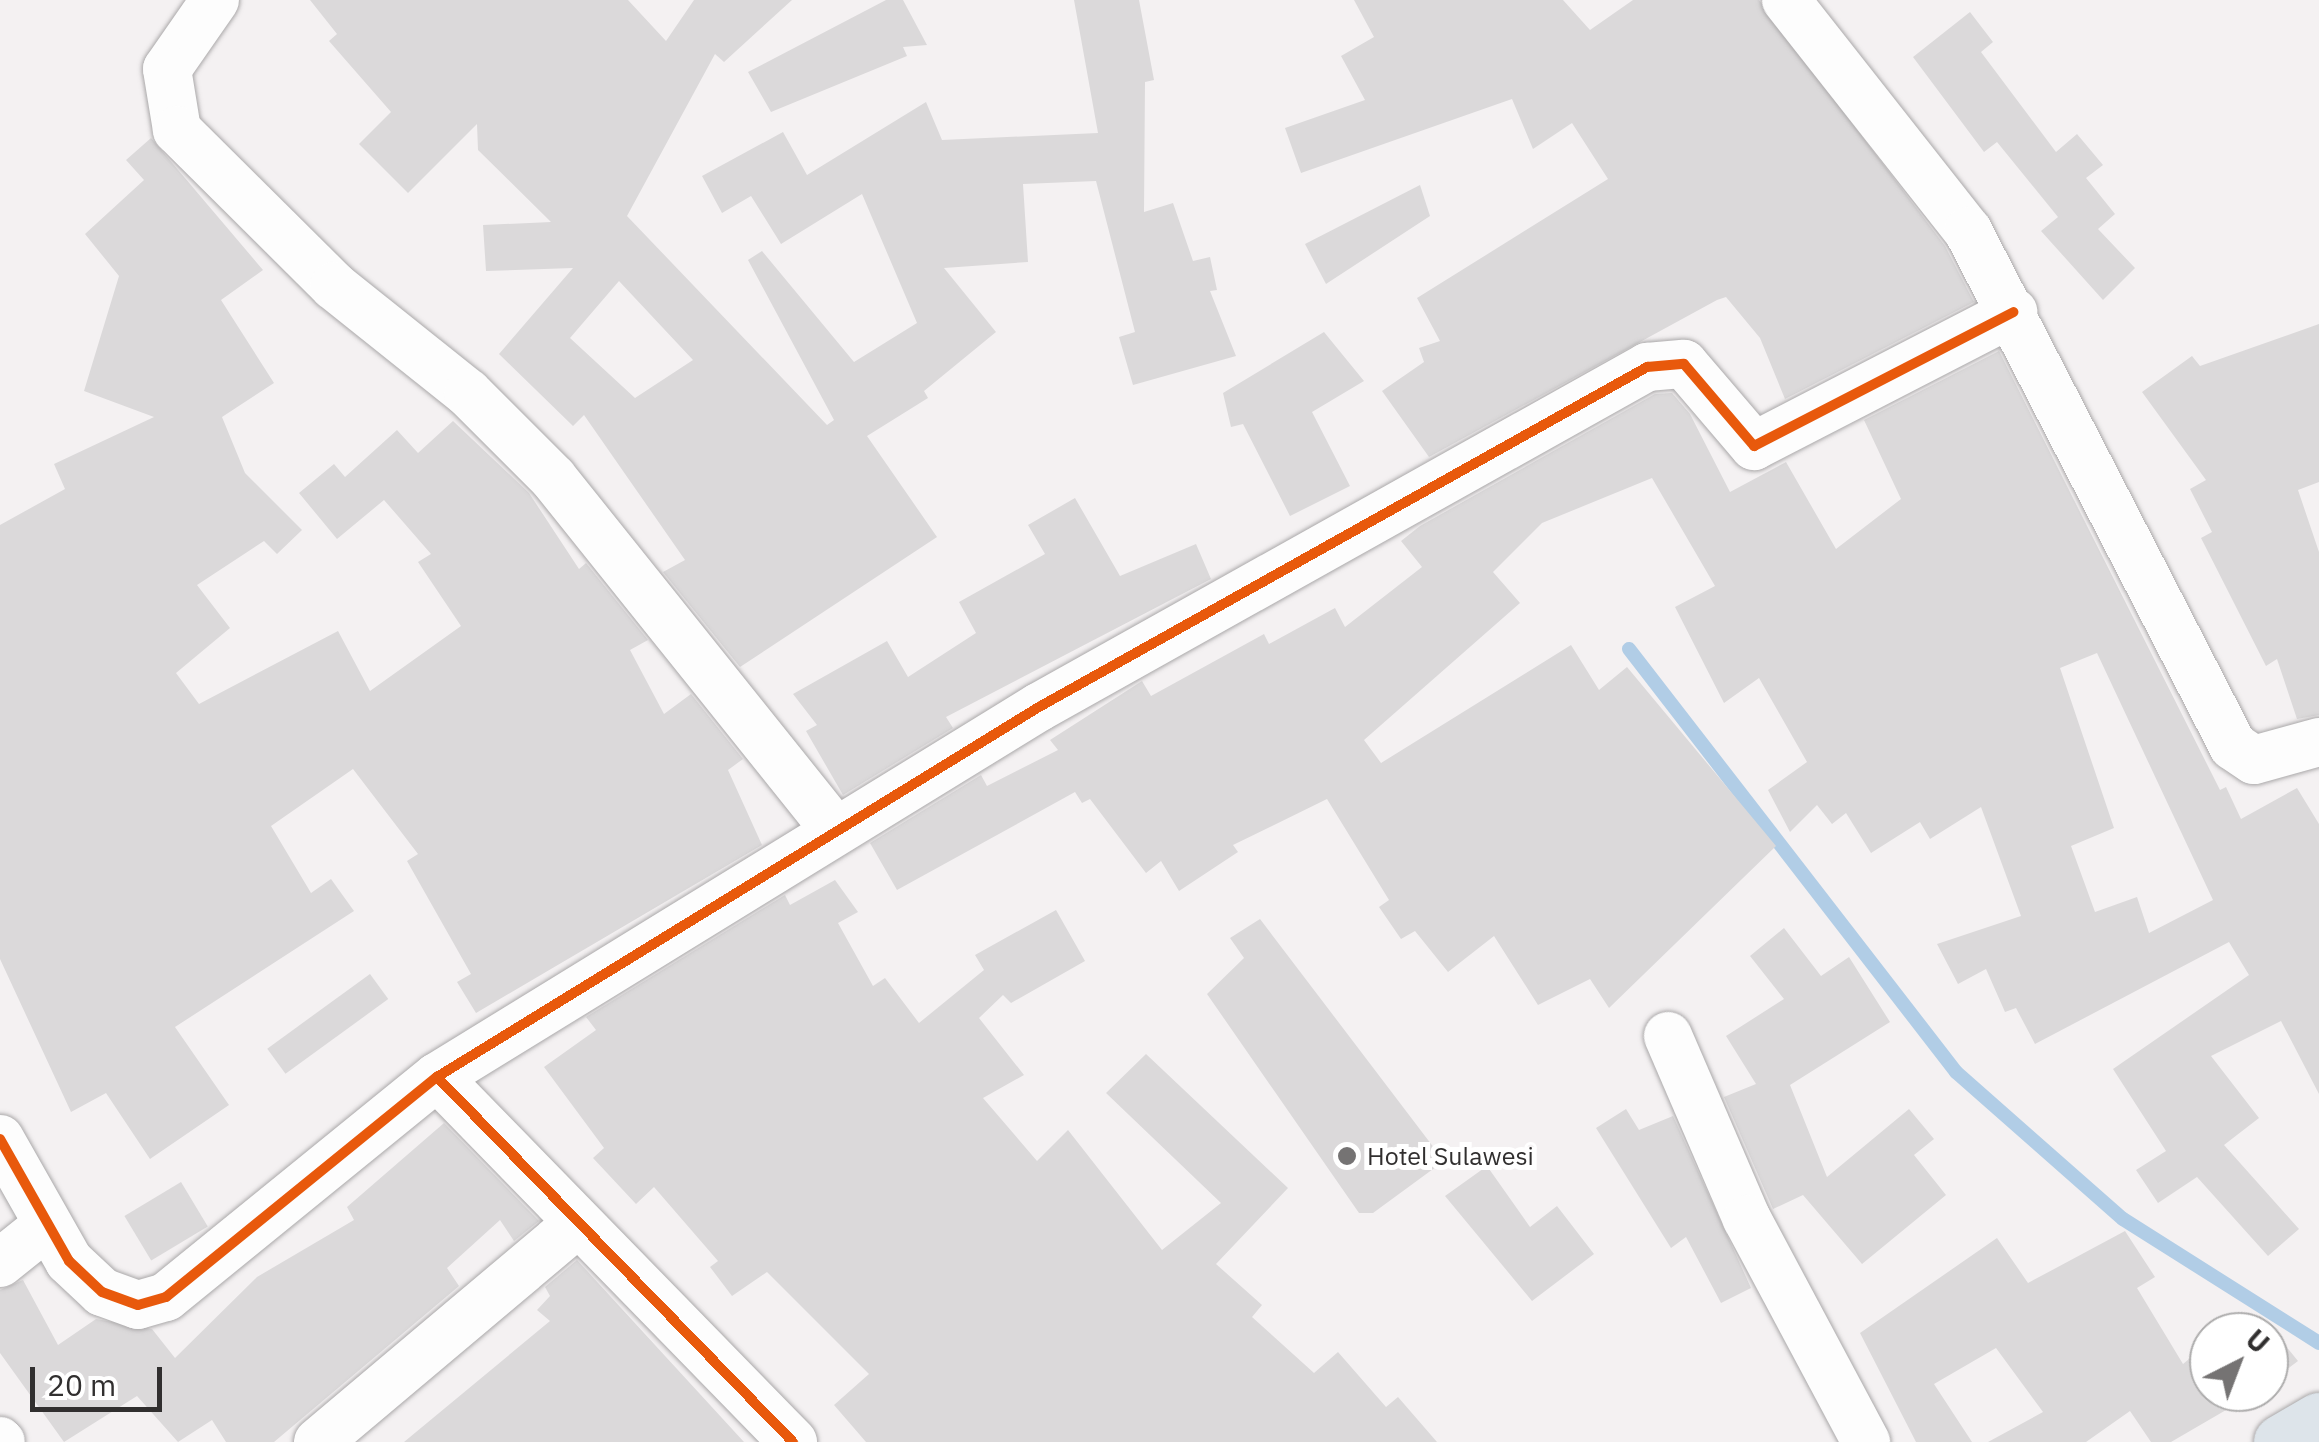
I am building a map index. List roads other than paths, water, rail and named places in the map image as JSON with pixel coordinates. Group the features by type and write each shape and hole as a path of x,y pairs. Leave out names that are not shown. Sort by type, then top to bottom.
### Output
{"main road":[{"path":"2281,1442 2319,1420"}],"street":[{"path":"215,0 167,69 177,130 334,286 468,394 553,478 834,830"},
{"path":"1786,0 1968,231 2014,312 2232,746 2254,760 2319,742"},
{"path":"0,1139 45,1227 102,1292 138,1305 166,1297 437,1077 834,830 1647,366 1684,364 1754,446 2014,312"},
{"path":"1668,1036 1747,1219 1866,1442"},
{"path":"437,1077 576,1225 793,1442"},
{"path":"318,1442 576,1225"},
{"path":"0,1263 45,1227"}],"waterway":[{"path":"1629,649 1956,1072 2123,1219 2319,1343"}],"place":[{"name":"Hotel Sulawesi","path":"1347,1156"}]}
